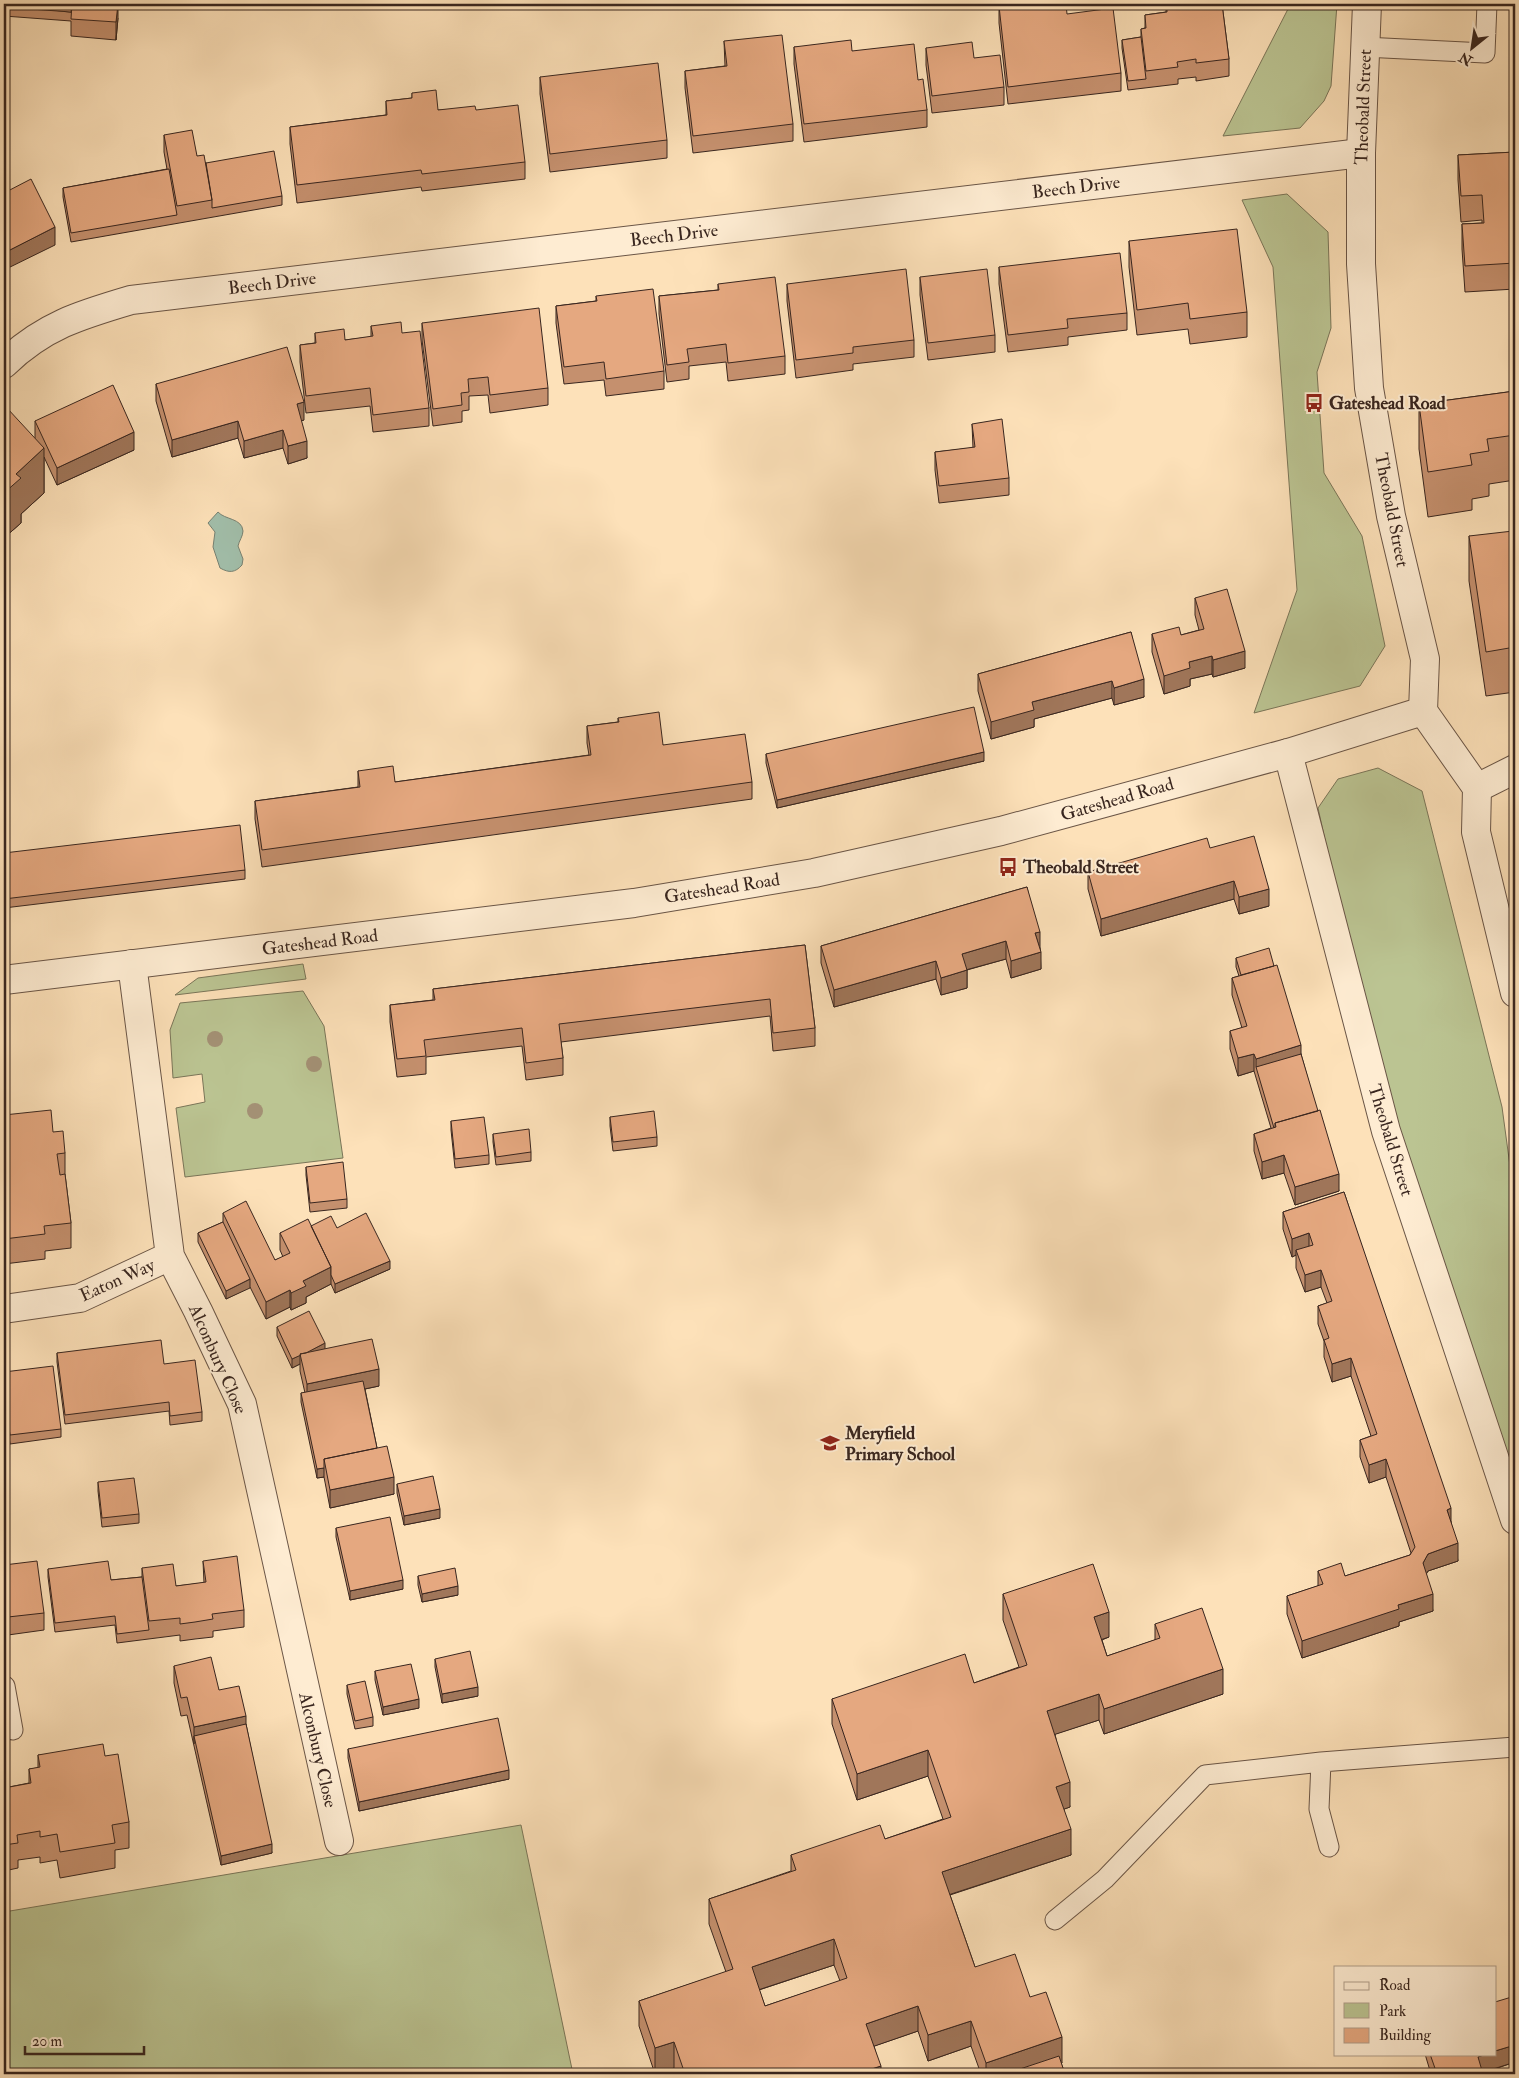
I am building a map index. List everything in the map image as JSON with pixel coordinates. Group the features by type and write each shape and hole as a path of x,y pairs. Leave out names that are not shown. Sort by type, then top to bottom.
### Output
{"street":[{"name":"Theobald Street","path":"1367,4 1361,153 1361,264 1369,388 1391,516 1425,659 1423,711"},
{"name":"Beech Drive","path":"4,364 23,346 50,329 85,314 131,300 1361,153"},
{"name":"Gateshead Road","path":"4,980 634,903 814,873 1001,831 1288,753 1423,711"},
{"path":"1423,711 1477,788 1476,832 1515,993"},
{"name":"Theobald Street","path":"1288,753 1386,1131 1515,1520"},
{"path":"1477,788 1515,769"},
{"name":"Alconbury Close","path":"132,964 170,1256 242,1404 339,1841"},
{"name":"Eaton Way","path":"4,1309 80,1298 170,1256"}],"lane":[{"path":"1364,47 1485,53 1488,4"},
{"path":"4,1686 13,1730"},
{"path":"1055,1920 1105,1879 1205,1775 1320,1762 1515,1747"},
{"path":"1320,1762 1319,1809 1329,1848"}],"green space":[{"path":"1289,4 1337,4 1331,86 1324,101 1300,128 1223,136 1288,9"},
{"path":"1287,194 1328,232 1331,328 1317,372 1324,473 1362,536 1385,646 1360,686 1254,713 1297,590 1273,267 1242,200"},
{"path":"1378,768 1422,791 1502,1107 1515,1203 1515,1478 1398,1128 1353,968 1318,808 1338,779"},
{"path":"303,964 306,979 175,995 198,978"},
{"path":"303,991 324,1026 343,1158 185,1177 176,1108 205,1102 202,1074 173,1078 170,1030 180,1003"},
{"path":"521,1825 573,2074 4,2074 4,1912"}],"shaded area":[{"path":"218,512 236,521 242,527 243,533 238,546 243,559 242,565 234,571 226,571 220,568 213,547 215,532 208,523"}],"building":[{"path":"4,4 72,4 71,12 4,7"},
{"path":"72,4 118,4 116,22 71,19"},
{"path":"1015,4 1066,4 1067,14 1113,8 1121,73 1008,87 999,6"},
{"path":"1167,4 1222,4 1229,59 1196,63 1196,59 1177,62 1178,67 1146,71 1141,29 1146,28 1145,15 1167,12"},
{"path":"782,35 793,124 693,136 685,71 727,66 724,41"},
{"path":"1141,37 1146,79 1128,81 1122,40"},
{"path":"851,40 852,51 914,44 918,80 923,79 927,110 804,124 794,47"},
{"path":"972,42 974,58 1000,55 1004,87 932,96 926,48"},
{"path":"658,63 667,140 550,154 540,77"},
{"path":"436,90 438,110 475,106 476,110 518,105 525,162 422,174 421,170 297,185 290,127 387,115 386,101 412,98 412,93"},
{"path":"192,130 197,156 204,155 212,200 177,206 164,135"},
{"path":"274,151 282,196 212,208 206,163"},
{"path":"1515,152 1515,263 1465,266 1462,224 1484,223 1482,195 1461,196 1458,155"},
{"path":"169,169 177,215 71,233 63,188"},
{"path":"31,179 55,227 4,253 4,193"},
{"path":"1237,229 1247,312 1190,319 1188,303 1137,310 1129,241"},
{"path":"1120,253 1127,313 1067,319 1068,328 1008,335 999,267"},
{"path":"906,269 914,340 853,347 853,353 796,360 787,284"},
{"path":"987,269 995,335 928,343 920,277"},
{"path":"775,277 785,356 728,363 726,344 687,349 689,362 667,365 659,296 719,290 718,284"},
{"path":"653,289 664,371 606,379 604,362 564,367 556,306 597,301 596,296"},
{"path":"539,308 548,388 490,395 488,377 468,379 469,392 461,393 462,405 433,409 422,323"},
{"path":"401,322 402,333 420,331 429,408 373,415 370,388 306,396 300,345 316,343 315,333 344,329 345,340 373,336 371,326"},
{"path":"287,347 304,402 297,404 307,441 288,446 283,430 244,441 238,421 172,440 156,384"},
{"path":"113,385 134,432 57,468 35,421"},
{"path":"1515,391 1515,435 1487,439 1489,451 1470,454 1472,465 1428,472 1419,404"},
{"path":"7,408 44,448 16,474 21,478 4,493 4,411"},
{"path":"1002,419 1009,478 939,486 935,452 975,447 972,424"},
{"path":"1513,531 1515,549 1515,647 1486,652 1469,536"},
{"path":"1227,589 1245,651 1213,660 1212,656 1189,662 1190,668 1164,676 1152,634 1179,627 1181,635 1204,629 1195,598"},
{"path":"1131,632 1144,679 1114,688 1112,681 1032,702 1034,710 991,722 978,674"},
{"path":"974,707 984,752 777,800 766,754"},
{"path":"659,712 663,745 745,734 752,782 262,850 255,801 360,787 358,771 393,766 395,782 591,755 587,726 619,722 618,718"},
{"path":"240,825 245,870 4,899 4,853"},
{"path":"1254,836 1269,889 1239,897 1234,881 1101,919 1088,872 1207,838 1210,848"},
{"path":"1027,887 1040,932 1035,933 1041,952 1011,961 1006,941 962,954 967,970 941,978 936,961 834,990 821,946"},
{"path":"805,945 815,1028 773,1033 770,999 559,1024 563,1058 526,1063 522,1028 424,1040 426,1056 397,1059 390,1005 435,1000 433,989"},
{"path":"1269,948 1274,966 1241,975 1236,958"},
{"path":"1277,965 1301,1045 1256,1059 1254,1054 1238,1058 1230,1031 1247,1026 1232,978"},
{"path":"1301,1054 1318,1111 1275,1123 1274,1128 1256,1067"},
{"path":"51,1110 53,1132 63,1131 65,1153 57,1154 60,1175 65,1174 71,1223 44,1226 45,1234 4,1239 4,1115"},
{"path":"1320,1110 1339,1174 1295,1187 1284,1155 1262,1162 1254,1134 1276,1127 1275,1123"},
{"path":"654,1111 657,1137 613,1142 610,1117"},
{"path":"484,1117 489,1155 455,1159 451,1121"},
{"path":"529,1129 531,1152 496,1157 493,1134"},
{"path":"343,1162 347,1199 310,1203 306,1167"},
{"path":"1344,1192 1451,1508 1447,1510 1458,1543 1428,1554 1423,1563 1433,1594 1398,1605 1399,1609 1302,1641 1287,1596 1323,1584 1318,1571 1341,1563 1345,1576 1410,1555 1415,1547 1386,1459 1369,1465 1360,1440 1377,1434 1351,1358 1332,1364 1324,1340 1329,1338 1318,1306 1332,1301 1321,1270 1305,1275 1296,1250 1313,1245 1309,1233 1292,1239 1283,1212"},
{"path":"246,1201 275,1260 290,1253 280,1233 308,1219 331,1267 303,1281 306,1286 291,1293 290,1290 266,1302 223,1213"},
{"path":"366,1213 390,1261 335,1284 331,1275 331,1267 311,1226 331,1216 337,1228"},
{"path":"223,1222 250,1279 226,1291 198,1233"},
{"path":"309,1311 325,1343 292,1359 277,1327"},
{"path":"372,1339 379,1369 307,1384 300,1354"},
{"path":"161,1340 164,1364 195,1360 202,1412 170,1416 169,1402 65,1415 57,1353"},
{"path":"53,1366 61,1429 10,1435 9,1428 4,1429 4,1372"},
{"path":"363,1381 377,1448 324,1459 324,1468 317,1469 301,1393"},
{"path":"387,1446 394,1477 330,1490 324,1459"},
{"path":"433,1476 440,1509 404,1516 397,1484"},
{"path":"134,1478 139,1514 102,1518 98,1482"},
{"path":"390,1517 403,1580 350,1591 336,1528"},
{"path":"237,1556 244,1610 212,1614 213,1619 180,1624 180,1618 149,1621 142,1568 173,1564 176,1586 206,1582 203,1561"},
{"path":"37,1561 44,1613 8,1617 4,1565"},
{"path":"108,1561 111,1580 142,1577 149,1630 117,1634 115,1616 55,1623 48,1569"},
{"path":"1093,1564 1109,1612 1094,1617 1107,1656 1160,1638 1155,1624 1202,1608 1223,1669 1104,1709 1099,1694 1047,1711 1070,1782 1056,1787 1071,1829 942,1872 975,1967 1015,1954 1030,1997 1046,1992 1062,2037 986,2063 971,2021 928,2035 918,2006 866,2024 881,2066 856,2074 685,2074 674,2042 655,2048 639,2001 733,1969 709,1899 796,1870 791,1855 880,1825 885,1839 951,1817 928,1750 857,1774 832,1699 965,1654 974,1683 1027,1665 1003,1594","holes":["834,1939 847,1978 765,2006 752,1967"]},
{"path":"455,1568 458,1586 422,1594 418,1576"},
{"path":"470,1651 478,1687 442,1694 435,1659"},
{"path":"211,1657 219,1690 239,1686 246,1716 194,1727 187,1697 181,1698 174,1666"},
{"path":"411,1664 419,1699 383,1707 375,1671"},
{"path":"365,1681 373,1717 355,1721 347,1685"},
{"path":"498,1718 509,1770 359,1802 348,1749"},
{"path":"246,1724 272,1844 221,1856 194,1736"},
{"path":"103,1744 105,1756 118,1754 129,1822 112,1825 115,1843 60,1852 57,1834 40,1837 40,1831 17,1835 18,1843 4,1845 4,1788 31,1783 29,1769 40,1767 38,1755"},
{"path":"1515,1996 1515,2045 1496,2051 1496,2002"},
{"path":"1059,2056 1065,2074 1005,2074"},
{"path":"1431,2056 1481,2056 1478,2057 1483,2074 1437,2074"}],"place":[{"name":"Gateshead Road","path":"1314,403"},
{"name":"Theobald Street","path":"1008,867"},
{"name":"Meryfield Primary School","path":"830,1443"}]}
